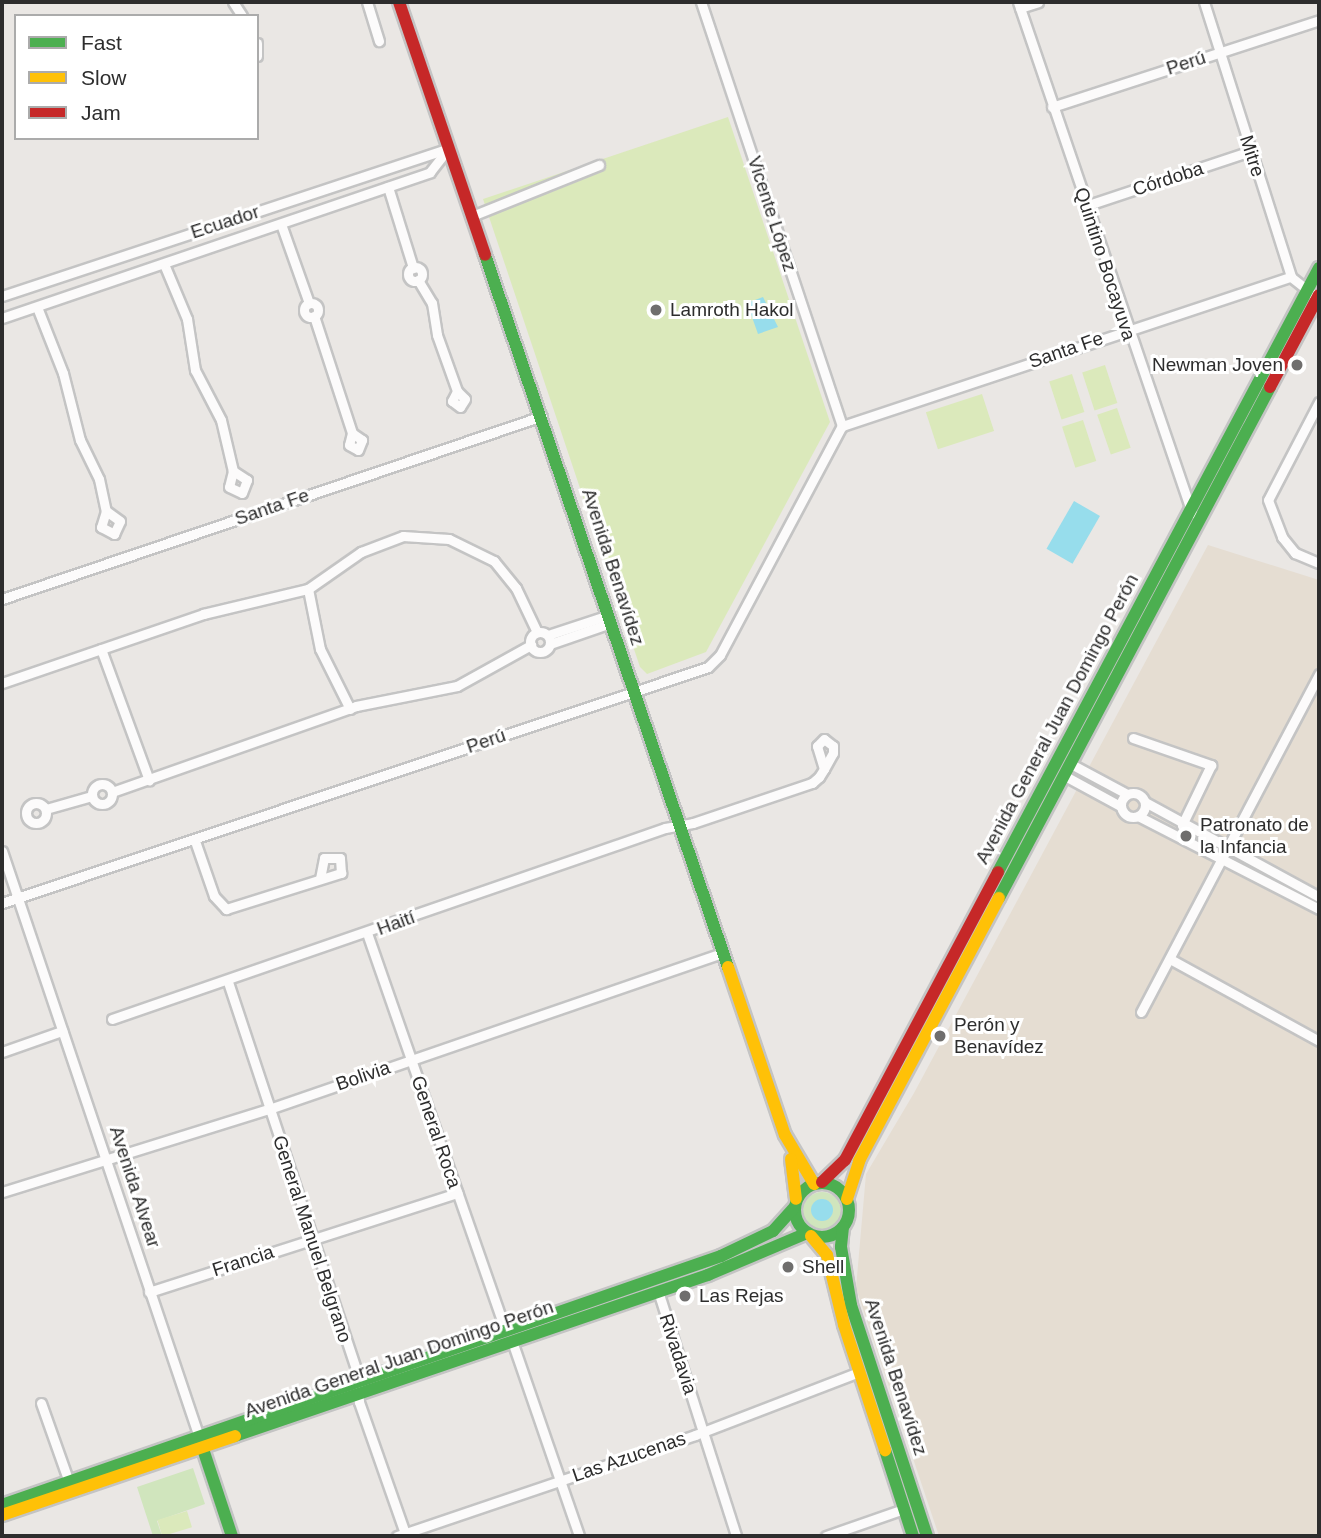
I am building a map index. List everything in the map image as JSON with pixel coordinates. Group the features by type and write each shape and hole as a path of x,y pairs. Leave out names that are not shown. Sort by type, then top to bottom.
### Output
{"main road":[{"name":"Avenida Benavídez","path":"399,2 788,1144 795,1204"},
{"name":"Avenida General Juan Domingo Perón","path":"847,1199 859,1161 1199,522 1315,294 1319,268"},
{"name":"Avenida General Juan Domingo Perón","path":"818,1183 845,1160 1189,511 1315,294"},
{"name":"Avenida Benavídez","path":"788,1144 818,1183"},
{"path":"818,1183 837,1187 847,1199 849,1214 843,1227 829,1237 809,1235 797,1223 795,1204 818,1183"},
{"name":"Avenida General Juan Domingo Perón","path":"509,1336 741,1249 773,1231 795,1204"},
{"name":"Avenida Benavídez","path":"843,1227 841,1247 851,1305 927,1536"},
{"name":"Avenida Benavídez","path":"809,1235 827,1255 859,1372 914,1536"},
{"name":"Avenida General Juan Domingo Perón","path":"2,1515 357,1387 733,1266 809,1235"},
{"name":"Avenida General Juan Domingo Perón","path":"2,1505 200,1442"},
{"name":"Avenida Alvear","path":"200,1442 232,1536"}],"street":[{"path":"367,2 379,41"},
{"name":"Vicente López","path":"701,2 842,426"},
{"path":"1019,5 1038,2"},
{"name":"Mitre","path":"1204,2 1291,277"},
{"name":"Quintino Bocayuva","path":"1019,5 1189,511 1199,522"},
{"name":"Perú","path":"1052,107 1319,20"},
{"path":"2,318 430,172 449,148"},
{"name":"Ecuador","path":"2,296 449,148"},
{"name":"Córdoba","path":"1085,206 1251,151"},
{"path":"472,215 599,165"},
{"path":"388,187 413,268 409,276 418,280 432,303 437,335 457,391"},
{"path":"281,224 309,303 305,312 314,316 352,433"},
{"path":"164,264 187,319 195,370 217,407 233,471"},
{"path":"1291,277 1315,294"},
{"name":"Santa Fe","path":"842,426 1291,277"},
{"path":"37,307 62,373 80,440 99,479 106,511"},
{"path":"1319,402 1268,500 1282,537 1295,553 1319,563"},
{"name":"Santa Fe","path":"2,599 542,416"},
{"name":"Perú","path":"2,903 195,841 634,690 699,672 720,655 842,426"},
{"path":"2,683 229,606 308,589 382,540 436,537 461,544 506,572 537,632 549,640"},
{"path":"308,589 320,649 350,709"},
{"path":"530,645 541,652 549,640 610,619"},
{"path":"46,809 92,796 104,804 112,792 350,709 457,686 530,645 537,632"},
{"path":"101,649 149,780"},
{"path":"1142,1012 1319,674"},
{"path":"1133,738 1211,765 1182,825"},
{"path":"1071,764 1127,794 1137,793 1145,803 1182,825 1319,897"},
{"name":"Haití","path":"112,1019 228,982 678,825 812,783 824,769"},
{"path":"1065,776 1120,806 1126,816 1138,816 1319,909"},
{"path":"92,796 95,786 102,784 112,792"},
{"path":"1120,806 1127,794"},
{"path":"1138,816 1145,803"},
{"path":"195,841 214,896 226,909 320,879"},
{"name":"Avenida Alvear","path":"2,851 200,1442"},
{"name":"General Roca","path":"367,933 579,1536"},
{"name":"Bolivia","path":"2,1192 269,1109 723,953"},
{"path":"1170,959 1319,1041"},
{"name":"General Manuel Belgrano","path":"228,982 312,1239 403,1535"},
{"path":"2,1052 62,1031"},
{"name":"Francia","path":"149,1292 457,1193"},
{"name":"Rivadavia","path":"658,1291 736,1536"},
{"name":"Las Azucenas","path":"403,1535 702,1431 859,1372"},
{"path":"41,1403 69,1482"},
{"path":"827,1536 904,1509"}],"shaded area":[{"name":"Patronato de la Infancia","path":"1208,545 1319,580 1319,1536 939,1536 856,1288 866,1174 914,1093"}],"green space":[{"name":"Lamroth Hakol","path":"728,117 830,422 706,652 647,674 640,667 483,199"},
{"path":"1105,365 1117,403 1095,410 1082,372"},
{"path":"1072,374 1084,412 1062,419 1049,381"},
{"path":"982,394 994,431 938,449 926,412"},
{"path":"1117,408 1131,448 1111,455 1097,415"},
{"path":"1083,420 1096,461 1075,468 1062,427"},
{"path":"822,1192 835,1198 841,1211 835,1224 822,1230 809,1224 803,1211 809,1198"},
{"path":"193,1468 205,1504 157,1521 162,1536 153,1536 137,1487"},
{"path":"187,1511 192,1527 162,1536 157,1520"}],"water":[{"path":"763,297 778,327 758,334 747,303"},
{"path":"1074,501 1100,516 1072,564 1046,549"},
{"path":"822,1199 830,1202 833,1210 830,1218 822,1221 814,1218 811,1210 814,1202"}],"traffic: fast":[{"path":"485,255 728,967"},
{"path":"998,872 1319,268"},
{"path":"999,898 1270,387"},
{"path":"827,1183 837,1187 845,1195 849,1210 845,1225 837,1233 817,1237 807,1233 799,1225 795,1205 799,1195 807,1187 827,1183"},
{"path":"2,1505 721,1256 773,1231 794,1208"},
{"path":"843,1227 841,1247 851,1305 927,1536"},
{"path":"235,1436 708,1275 807,1233"},
{"path":"202,1446 232,1536"},
{"path":"885,1450 913,1536"}],"traffic: slow":[{"path":"847,1199 859,1161 999,898"},
{"path":"728,967 785,1135 814,1184"},
{"path":"791,1159 796,1199"},
{"path":"811,1236 827,1255 844,1325 885,1450"},
{"path":"2,1515 235,1436"}],"traffic: jam":[{"path":"399,2 485,255"},
{"path":"1270,387 1319,295"},
{"path":"822,1182 845,1160 998,872"}],"place":[{"name":"Lamroth Hakol","path":"656,310"},
{"name":"Newman Joven","path":"1297,365"},
{"name":"Patronato de la Infancia","path":"1186,836"},
{"name":"Perón y Benavídez","path":"940,1036"},
{"name":"Shell","path":"788,1267"},
{"name":"Las Rejas","path":"685,1296"}]}
